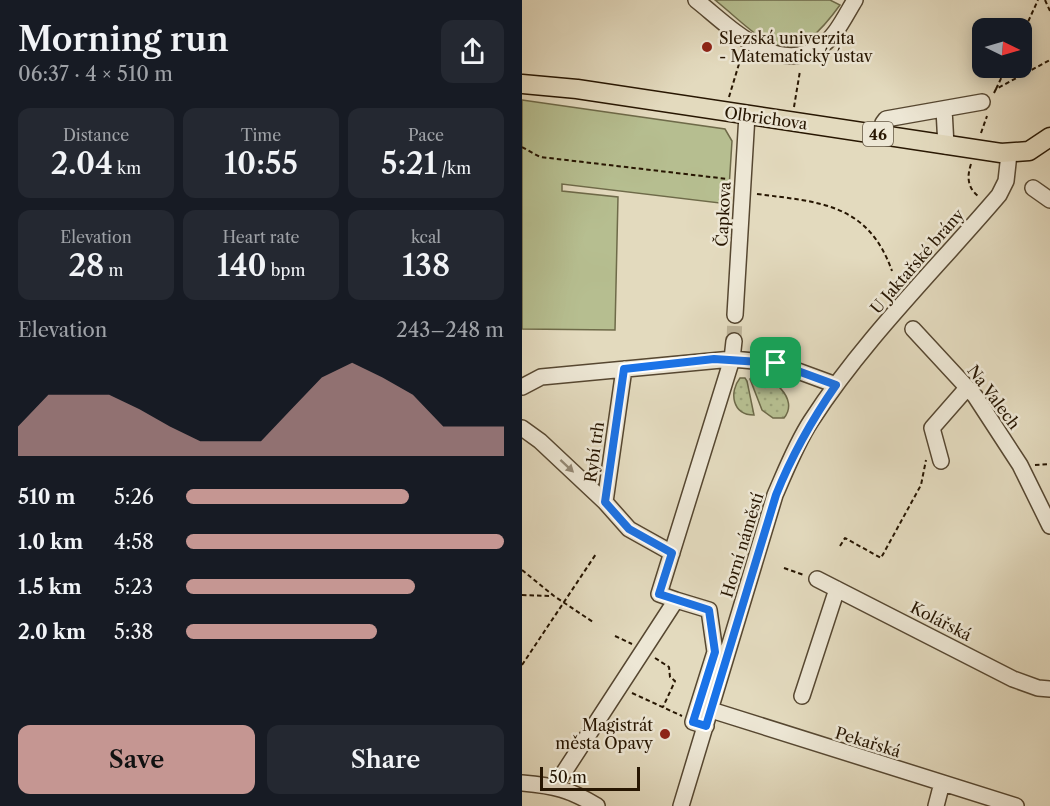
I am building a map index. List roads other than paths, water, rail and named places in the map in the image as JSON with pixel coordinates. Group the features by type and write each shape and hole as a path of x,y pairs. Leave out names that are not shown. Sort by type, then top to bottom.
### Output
{"main road":[{"name":"Olbrichova","path":"522,84 1009,154"},
{"name":"46","path":"1009,154 1029,151 1050,137"}],"street":[{"path":"696,0 746,40 777,54 800,56 820,48 838,28 855,0"},
{"path":"882,134 886,118 944,108 988,104"},
{"path":"944,108 946,146"},
{"name":"Čapkova","path":"735,315 747,115"},
{"name":"U Jaktařské brány","path":"836,385 896,311 989,206 1006,181 1009,154"},
{"path":"1033,188 1050,200"},
{"name":"Na Valech","path":"913,329 967,388 1020,465 1050,526"},
{"path":"555,786 676,600 659,594 732,359 734,341"},
{"path":"522,387 541,377 732,359 776,363 836,385"},
{"name":"Rybí trh","path":"605,502 624,369"},
{"name":"Horní náměstí","path":"700,724 711,710 776,495 790,460 810,422 836,385"},
{"path":"941,461 932,428 967,388"},
{"name":"Rybí trh","path":"522,428 540,441 605,502"},
{"path":"605,502 629,529 670,559"},
{"name":"Kolářská","path":"817,579 1013,679 1038,688 1050,689"},
{"path":"802,696 837,589"},
{"name":"Horní náměstí","path":"676,600 709,610 715,652 681,806"},
{"name":"Pekařská","path":"711,710 1016,806"},
{"path":"522,783 555,786 572,791 597,806"},
{"path":"936,806 942,783"}],"tunnel":[{"path":"734,341 735,315"}],"place":[{"name":"Slezská univerzita - Matematický ústav","path":"707,47"},
{"name":"Magistrát města Opavy","path":"665,734"}]}
